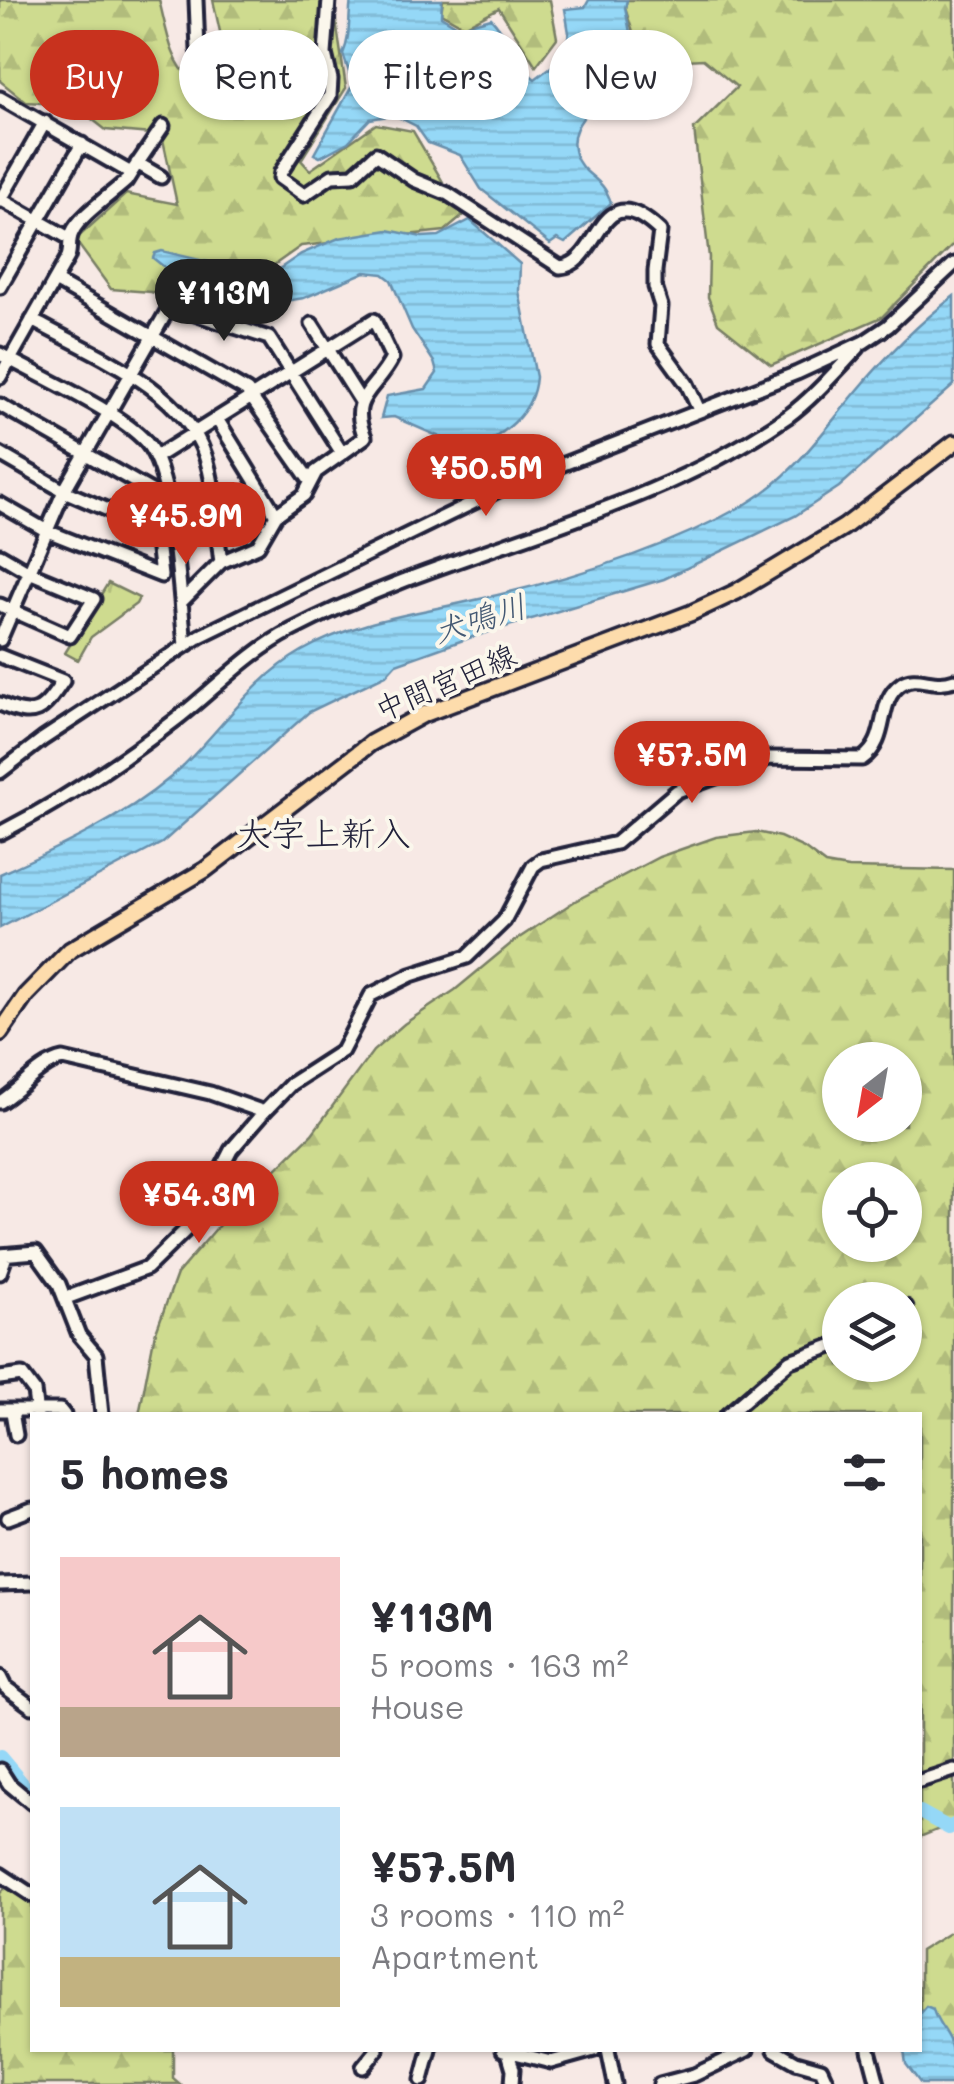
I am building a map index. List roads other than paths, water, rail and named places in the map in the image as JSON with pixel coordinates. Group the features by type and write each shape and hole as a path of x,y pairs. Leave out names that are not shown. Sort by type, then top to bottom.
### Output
{"main road":[{"name":"中間宮田線","path":"0,1033 26,995 70,950 205,870 371,743 422,716 691,613 736,592 832,536 954,443"}],"street":[{"path":"196,0 197,30"},
{"path":"329,0 325,54 331,79 330,96 280,178 304,196 327,178 353,175 376,154 414,180 448,194 560,267 576,262 598,229 616,213 638,213 660,231 654,271 661,306 658,344 700,410"},
{"path":"2,105 45,122 134,168 161,176"},
{"path":"45,122 0,200 69,238"},
{"path":"0,376 5,357 55,282 71,248 69,238 74,227 126,181 162,126"},
{"path":"0,287 82,144"},
{"path":"0,772 185,645 507,486 797,373 864,342 888,326 954,264"},
{"path":"55,282 252,396 310,481"},
{"path":"0,640 6,609 30,572 64,491 170,306 265,335 342,453"},
{"path":"32,320 130,375 178,409 196,433 207,460 221,562"},
{"path":"156,457 374,320 392,358 360,400"},
{"path":"180,602 221,562 258,546 276,515 304,495 316,472 366,437 360,424 360,400 312,324"},
{"path":"0,834 104,774 274,640 371,594 588,514 740,446 800,406 864,342"},
{"path":"5,357 134,430 156,457 171,526 185,645"},
{"path":"0,405 151,491 160,576 47,531 0,504"},
{"path":"217,419 276,515"},
{"path":"0,454 64,491 156,531"},
{"path":"0,554 30,572 94,599 70,636 6,609"},
{"path":"0,656 64,681 51,700 37,711 23,714 0,704"},
{"path":"66,1298 147,1268 194,1222 231,1150 264,1112 291,1084 342,1052 377,990 466,957 478,948 504,922 533,866 541,860 616,843 677,791 769,758 862,759 880,740 887,704 902,682 920,680 935,685 954,680"},
{"path":"0,1102 26,1086 52,1061 63,1059 210,1092 264,1112"},
{"path":"0,1273 3,1256 36,1252 66,1298 79,1335 96,1355 102,1412"},
{"path":"731,1412 790,1361 822,1349"},
{"path":"0,1378 22,1375 34,1391 37,1412"},
{"path":"6,1411 16,1435"},
{"path":"8,1518 30,1511"},
{"path":"0,1584 30,1582"},
{"path":"0,1676 5,1687 30,1706"},
{"path":"0,1770 9,1784 30,1801"},
{"path":"922,1780 954,1770"},
{"path":"0,1874 30,1894"},
{"path":"363,2066 375,2052"},
{"path":"422,2080 429,2052"},
{"path":"506,2052 513,2069 512,2084"},
{"path":"510,2052 551,2062 587,2052"},
{"path":"608,2052 615,2084"},
{"path":"660,2084 694,2076 743,2052"},
{"path":"778,2052 821,2069 828,2084"},
{"path":"870,2052 878,2084"}],"water":[{"path":"351,0 442,0 441,16 459,27 491,18 501,30 348,30"},
{"path":"589,0 627,0 630,30 568,30 565,9 585,7"},
{"path":"348,34 348,69 343,54"},
{"path":"549,68 549,120 582,120 574,136 575,154 582,167 603,187 611,203 565,243 557,239 550,244 481,189 460,155 428,143 416,126 404,120 529,120 529,73 535,79"},
{"path":"348,93 348,120 369,120 348,142 320,157 314,154"},
{"path":"470,220 520,264 519,291 536,377 523,413 472,451 394,417 381,418 387,396 426,389 437,373 391,280 383,274 365,272 304,298 260,305 239,303 153,258 162,251 250,272 269,271 339,238 388,230 439,236"},
{"name":"犬鳴川","path":"954,296 954,385 839,487 795,516 664,579 396,664 386,675 309,712 162,843 0,928 0,874 89,832 151,792 187,762 283,663 343,632 580,573 715,521 763,493 793,467 891,353"},
{"path":"926,2006 933,2009 949,2040 954,2084 921,2084 906,2064 904,2052 922,2052 922,2011"}],"waterway":[{"path":"0,1757 30,1793"},
{"path":"922,1813 949,1828 954,1825"}],"district":[{"name":"大字上新入","path":"323,832"}]}
